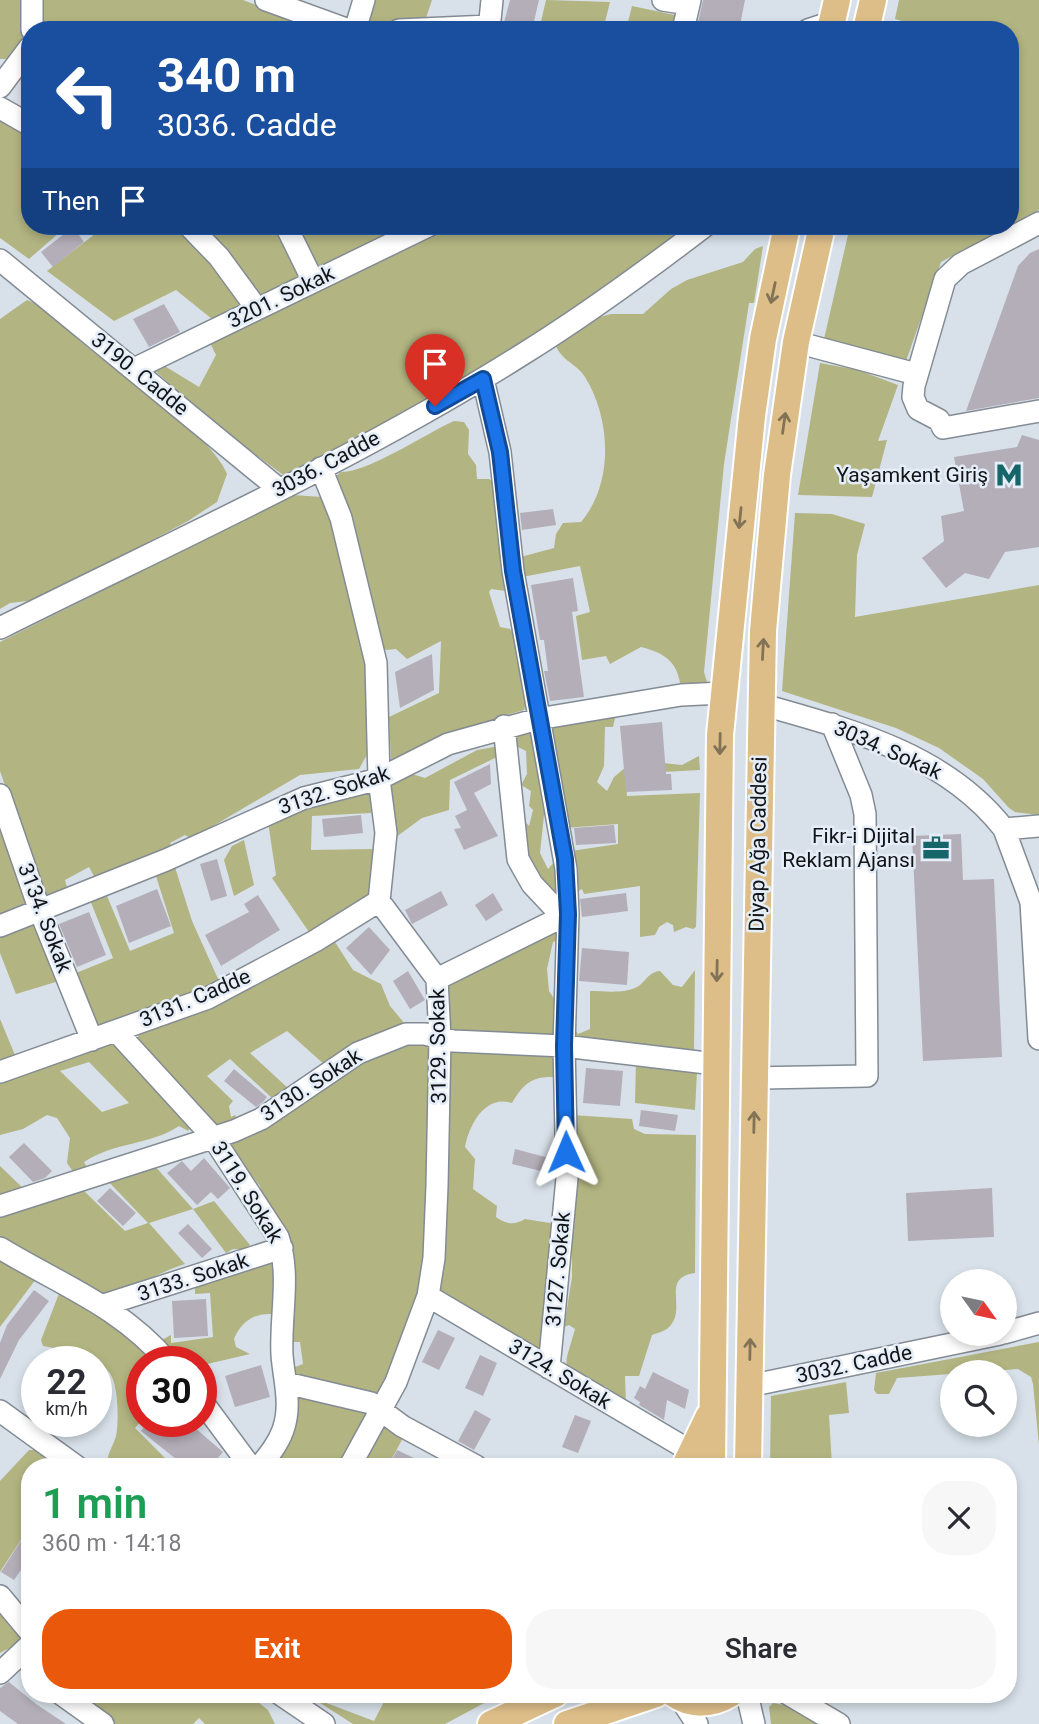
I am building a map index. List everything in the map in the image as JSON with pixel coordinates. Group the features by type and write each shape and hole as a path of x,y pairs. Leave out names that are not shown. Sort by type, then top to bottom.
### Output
{"main road":[{"path":"868,21 873,0"},
{"name":"Diyap Ağa Caddesi","path":"697,1458 714,1405 715,1064 723,693 752,416 763,339 785,235"},
{"name":"Diyap Ağa Caddesi","path":"748,1458 760,704 777,475 796,342 820,235"},
{"path":"491,1724 533,1703"},
{"path":"567,1724 642,1703"}],"street":[{"path":"31,21 32,0"},
{"path":"266,0 324,21"},
{"path":"358,21 364,0"},
{"path":"490,21 492,0"},
{"path":"663,0 690,2 685,21"},
{"path":"0,86 21,57"},
{"path":"0,108 21,120"},
{"path":"1019,234 1039,223"},
{"path":"198,235 219,257 257,309"},
{"path":"290,235 313,281"},
{"name":"3201. Sokak","path":"134,369 409,235"},
{"name":"3036. Cadde","path":"0,628 321,468 483,379 619,290 693,235"},
{"path":"1016,235 961,264 946,279 916,374 913,397 918,409 939,421 943,428 1039,411"},
{"name":"3190. Cadde","path":"0,260 279,489"},
{"path":"796,342 916,374"},
{"name":"3127. Sokak","path":"483,379 505,481 513,571 565,859 566,1178 549,1368"},
{"path":"321,468 341,518 376,663 379,779 386,832 379,901"},
{"name":"3132. Sokak","path":"0,926 166,860 293,802 379,779 448,744 538,719 681,695 723,693"},
{"name":"3034. Sokak","path":"760,704 832,724 907,754 950,778 984,803 1004,829 1031,902 1039,1039"},
{"path":"755,1078 867,1076 865,814 861,795 832,724"},
{"path":"438,979 566,916 531,884 518,859 505,726"},
{"name":"3134. Sokak","path":"0,795 40,911 92,1040"},
{"path":"1004,829 1039,826"},
{"name":"3129. Sokak","path":"354,1458 396,1382 428,1296 438,1186 438,979 379,901"},
{"name":"3131. Cadde","path":"0,1072 208,998 315,941 379,901"},
{"name":"3119. Sokak","path":"116,1031 212,1136 278,1237 282,1248 285,1265 282,1355 286,1383 283,1430 265,1458"},
{"name":"3130. Sokak","path":"0,1206 234,1131 261,1119 358,1053 406,1034 564,1046 715,1064"},
{"path":"0,1248 104,1305 131,1323 153,1346"},
{"name":"3133. Sokak","path":"104,1305 282,1248"},
{"name":"3124. Sokak","path":"428,1296 691,1458"},
{"name":"3032. Cadde","path":"1017,1329 1039,1323"},
{"name":"3032. Cadde","path":"749,1386 940,1346"},
{"path":"286,1383 360,1399 382,1409 402,1426 461,1458"},
{"path":"0,1412 65,1458"},
{"path":"217,1422 244,1458"},
{"path":"0,1597 21,1622"},
{"path":"73,1703 99,1723"},
{"path":"677,1703 697,1724"},
{"path":"749,1703 754,1724"},
{"path":"803,1703 838,1724"},
{"path":"293,1716 324,1724"}],"green space":[{"path":"0,0 24,0 21,41 8,59 0,59"},
{"path":"38,0 243,0 299,21 39,21"},
{"path":"370,0 432,0 426,18 368,21 365,16"},
{"path":"546,0 610,2 605,21 541,21"},
{"path":"899,0 1039,0 1039,210 1019,220 1019,21 895,19"},
{"path":"632,6 675,15 675,21 628,21"},
{"path":"0,112 21,124 21,235 57,235 29,259 0,238"},
{"path":"94,235 191,235 244,302 212,319 176,290 114,321 47,271"},
{"path":"203,235 283,235 304,277 261,297"},
{"path":"298,235 386,235 322,266 313,265"},
{"path":"427,235 682,235 660,254 442,397 286,477 225,432 154,370 163,365 199,387 216,355 208,339"},
{"path":"848,235 992,235 941,262 906,361 824,339"},
{"path":"763,246 754,303 749,303 724,464 704,672 707,682 701,686 681,687 677,672 670,661 641,647 610,664 606,656 582,660 576,616 590,612 580,566 522,577 517,558 554,548 556,534 563,523 581,522 592,506 604,470 604,431 594,394 582,373 556,346 600,317 611,314 643,314 671,289 687,280 743,262 755,249"},
{"path":"27,300 50,314 87,347 185,424 204,442 227,474 217,502 188,521 94,571 28,601 10,603 0,609 0,319"},
{"path":"820,363 858,370 898,385 878,441 887,440 872,497 798,495"},
{"path":"454,421 464,422 469,430 468,454 476,465 477,479 489,479 498,485 509,585 506,591 491,589 489,592 500,627 510,629 517,636 526,704 524,710 500,717 397,764 391,761 389,717 439,693 441,641 407,659 396,649 386,650 380,644 379,630 371,611 336,476 341,472 366,466"},
{"path":"293,495 322,497 331,502 366,659 369,751 359,769 300,775 191,839 185,835 170,843 173,851 96,880 89,867 65,880 68,891 53,896 43,894 0,771 0,642"},
{"path":"795,513 832,514 865,524 857,555 855,617 1039,585 1039,815 1015,812 1009,808 983,779 939,748 896,728 782,691"},
{"path":"616,714 613,727 605,727 604,766 597,782 607,791 614,777 626,767 654,762 682,765 699,756 700,770 625,774 627,796 700,793 696,927 693,929 686,927 674,932 673,925 667,922 659,927 655,935 640,937 640,886 584,894 582,889 577,892 571,851 618,844 618,824 565,828 546,728"},
{"path":"530,731 534,734 551,812 544,815 540,853 548,869 556,860 563,876 555,899 528,863 522,818 529,826 533,810 529,806 531,791 521,785 527,774 526,751 514,745 518,733"},
{"path":"499,746 501,755 450,780 449,810 422,818 396,837 393,809 386,791 392,781 412,774 425,778 477,750"},
{"path":"358,790 370,794 371,813 312,816 311,850 374,849 369,894 309,932 272,878 276,875 268,822 313,802"},
{"path":"0,813 30,902 0,920"},
{"path":"244,840 254,885 234,896 224,860 232,846"},
{"path":"174,864 192,921 219,981 193,995 98,1032 71,975 113,958 90,900 107,896 130,951 174,933 155,873"},
{"path":"35,922 59,981 16,994 0,953 0,935"},
{"path":"556,931 560,939 553,942 547,969 549,991 555,1000 556,1036 448,1031 446,981"},
{"path":"333,939 353,970 381,984 390,1006 405,1024 412,1023 326,1066 287,1031 250,1053 290,1090 274,1100 230,1059 207,1076 233,1101 229,1106 231,1117 235,1115 237,1119 216,1128 136,1043 139,1034 146,1029"},
{"path":"695,970 694,1051 687,1054 577,1043 570,1034 569,1023 578,1034 590,1029 590,991 626,991 660,971 673,985 682,987"},
{"path":"0,1019 17,1060 0,1067"},
{"path":"407,1040 430,1045 428,1219 420,1298 379,1395 297,1378 290,1369 303,1364 300,1342 285,1342 267,1210 260,1186 226,1144 333,1077"},
{"path":"112,1043 193,1124 188,1131 179,1126 157,1137 96,1155 84,1162 87,1167 74,1173 67,1163 70,1138 57,1118 47,1115 23,1129 0,1135 0,1081","holes":["89,1062 129,1103 102,1112 60,1071"]},
{"path":"455,1047 550,1054 556,1058 554,1077 529,1082 512,1103 502,1101 486,1107 470,1130 465,1147 475,1159 473,1189 497,1206 496,1217 510,1223 525,1219 550,1223 554,1231 544,1355 439,1294 446,1054"},
{"path":"636,1061 697,1072 695,1110 635,1103"},
{"path":"572,1115 632,1119 634,1129 645,1134 696,1135 695,1273 684,1276 679,1281 674,1320 667,1329 652,1335 639,1376 625,1376 626,1404 605,1386 597,1389 584,1381 567,1365 575,1329 569,1325 564,1327 572,1277"},
{"path":"154,1165 193,1209 149,1223 185,1264 119,1291 95,1294 0,1238 0,1215 18,1212 83,1190 125,1231 148,1223 106,1179"},
{"path":"0,1166 26,1191 0,1197"},
{"path":"214,1201 250,1245 243,1250 233,1249 226,1253 193,1209"},
{"path":"274,1256 275,1309 271,1314 259,1315 249,1320 240,1328 234,1339 236,1347 250,1354 217,1362 217,1346 166,1346 160,1341 171,1335 171,1343 213,1337 210,1293 195,1294 195,1281"},
{"path":"0,1257 36,1279 0,1327"},
{"path":"60,1291 105,1313 142,1346 126,1346 126,1437 144,1437 165,1458 108,1458 116,1436 117,1423 112,1346 43,1346 41,1340"},
{"path":"1039,1342 1039,1445 1033,1384 1031,1377 1017,1369 1017,1360 944,1360"},
{"path":"940,1361 940,1375 897,1378 889,1394 877,1394 874,1390 876,1373"},
{"path":"846,1382 849,1413 829,1415 832,1458 770,1458 771,1396"},
{"path":"299,1395 371,1412 346,1458 271,1458"},
{"path":"386,1427 398,1436 404,1436 392,1458 361,1458 380,1429"},
{"path":"29,1450 38,1450 50,1458 22,1458"},
{"path":"21,1459 21,1540 0,1572 0,1481"},
{"path":"0,1609 20,1634 19,1643 0,1653"},
{"path":"83,1703 259,1703 268,1710 275,1724 205,1724 199,1718 193,1724 112,1724"},
{"path":"320,1703 374,1721 383,1703 484,1703 445,1724 353,1724"},
{"path":"773,1703 784,1705 817,1724 771,1724 769,1707"}],"building":[{"path":"510,0 539,0 534,21 504,21"},
{"path":"703,0 745,0 741,21 698,21"},
{"path":"63,235 79,235 84,242 53,267 41,252"},
{"path":"1039,249 1039,398 966,411 1018,266 1030,253"},
{"path":"164,304 180,332 149,347 133,319"},
{"path":"1022,435 1039,440 1039,547 1005,552 989,579 965,573 946,588 922,558 944,541 941,516 964,511 954,457 1017,447"},
{"path":"553,509 556,525 522,530 520,513"},
{"path":"573,578 578,611 572,612 584,697 550,701 544,671 548,671 544,640 540,640 531,585"},
{"path":"432,654 434,690 400,708 395,672"},
{"path":"662,722 666,774 671,774 672,790 626,792 620,726"},
{"path":"490,764 491,784 474,793 498,836 464,850 454,829 461,828 455,816 467,810 454,782"},
{"path":"361,815 363,833 324,837 322,819"},
{"path":"614,825 616,843 576,845 574,828"},
{"path":"961,834 963,880 994,879 1002,1057 923,1061 912,836"},
{"path":"217,859 227,896 211,901 200,864"},
{"path":"157,889 171,926 129,943 116,906"},
{"path":"441,891 448,905 412,924 405,910"},
{"path":"493,893 503,910 486,921 475,905"},
{"path":"626,893 628,911 582,917 580,899"},
{"path":"258,895 280,930 221,966 205,935 249,912 244,904"},
{"path":"89,912 106,955 77,967 59,924"},
{"path":"369,927 390,950 371,975 346,948"},
{"path":"582,948 629,952 627,985 579,981"},
{"path":"408,971 425,1000 410,1009 393,981"},
{"path":"586,1068 623,1071 620,1106 583,1103"},
{"path":"234,1069 267,1097 263,1102 256,1107 224,1081"},
{"path":"641,1110 678,1115 675,1131 639,1126"},
{"path":"24,1143 52,1171 45,1178 33,1182 9,1157"},
{"path":"515,1149 549,1158 545,1172 512,1164"},
{"path":"204,1158 230,1188 218,1199 211,1192 197,1205 167,1173 182,1161 191,1171"},
{"path":"110,1188 136,1213 123,1226 97,1201"},
{"path":"992,1188 994,1237 908,1241 906,1193"},
{"path":"188,1224 212,1249 202,1258 178,1233"},
{"path":"34,1290 49,1301 19,1340 0,1379 0,1343 7,1325"},
{"path":"206,1299 208,1336 174,1338 172,1301"},
{"path":"438,1330 455,1338 439,1370 422,1362"},
{"path":"480,1355 497,1363 483,1396 465,1388"},
{"path":"261,1365 270,1397 235,1407 225,1376"},
{"path":"653,1372 689,1390 685,1409 667,1400 664,1420 639,1405 640,1402 634,1398 640,1386 645,1389"},
{"path":"475,1410 491,1419 474,1450 458,1441"},
{"path":"575,1415 591,1421 578,1453 562,1447"},
{"path":"148,1437 206,1437 223,1452 218,1458 175,1458"},
{"path":"397,1450 414,1458 393,1458"},
{"path":"21,1541 21,1570 14,1580 1,1572"},
{"path":"9,1682 21,1692 21,1703 35,1703 66,1724 18,1724 0,1711 0,1688"}],"place":[{"name":"Yaşamkent Giriş","path":"1009,475"},
{"name":"Fikr-i Dijital Reklam Ajansı","path":"936,848"}],"route":[{"path":"435,406 483,379 500,452 508,500 513,571 566,869 566,1152"}]}
